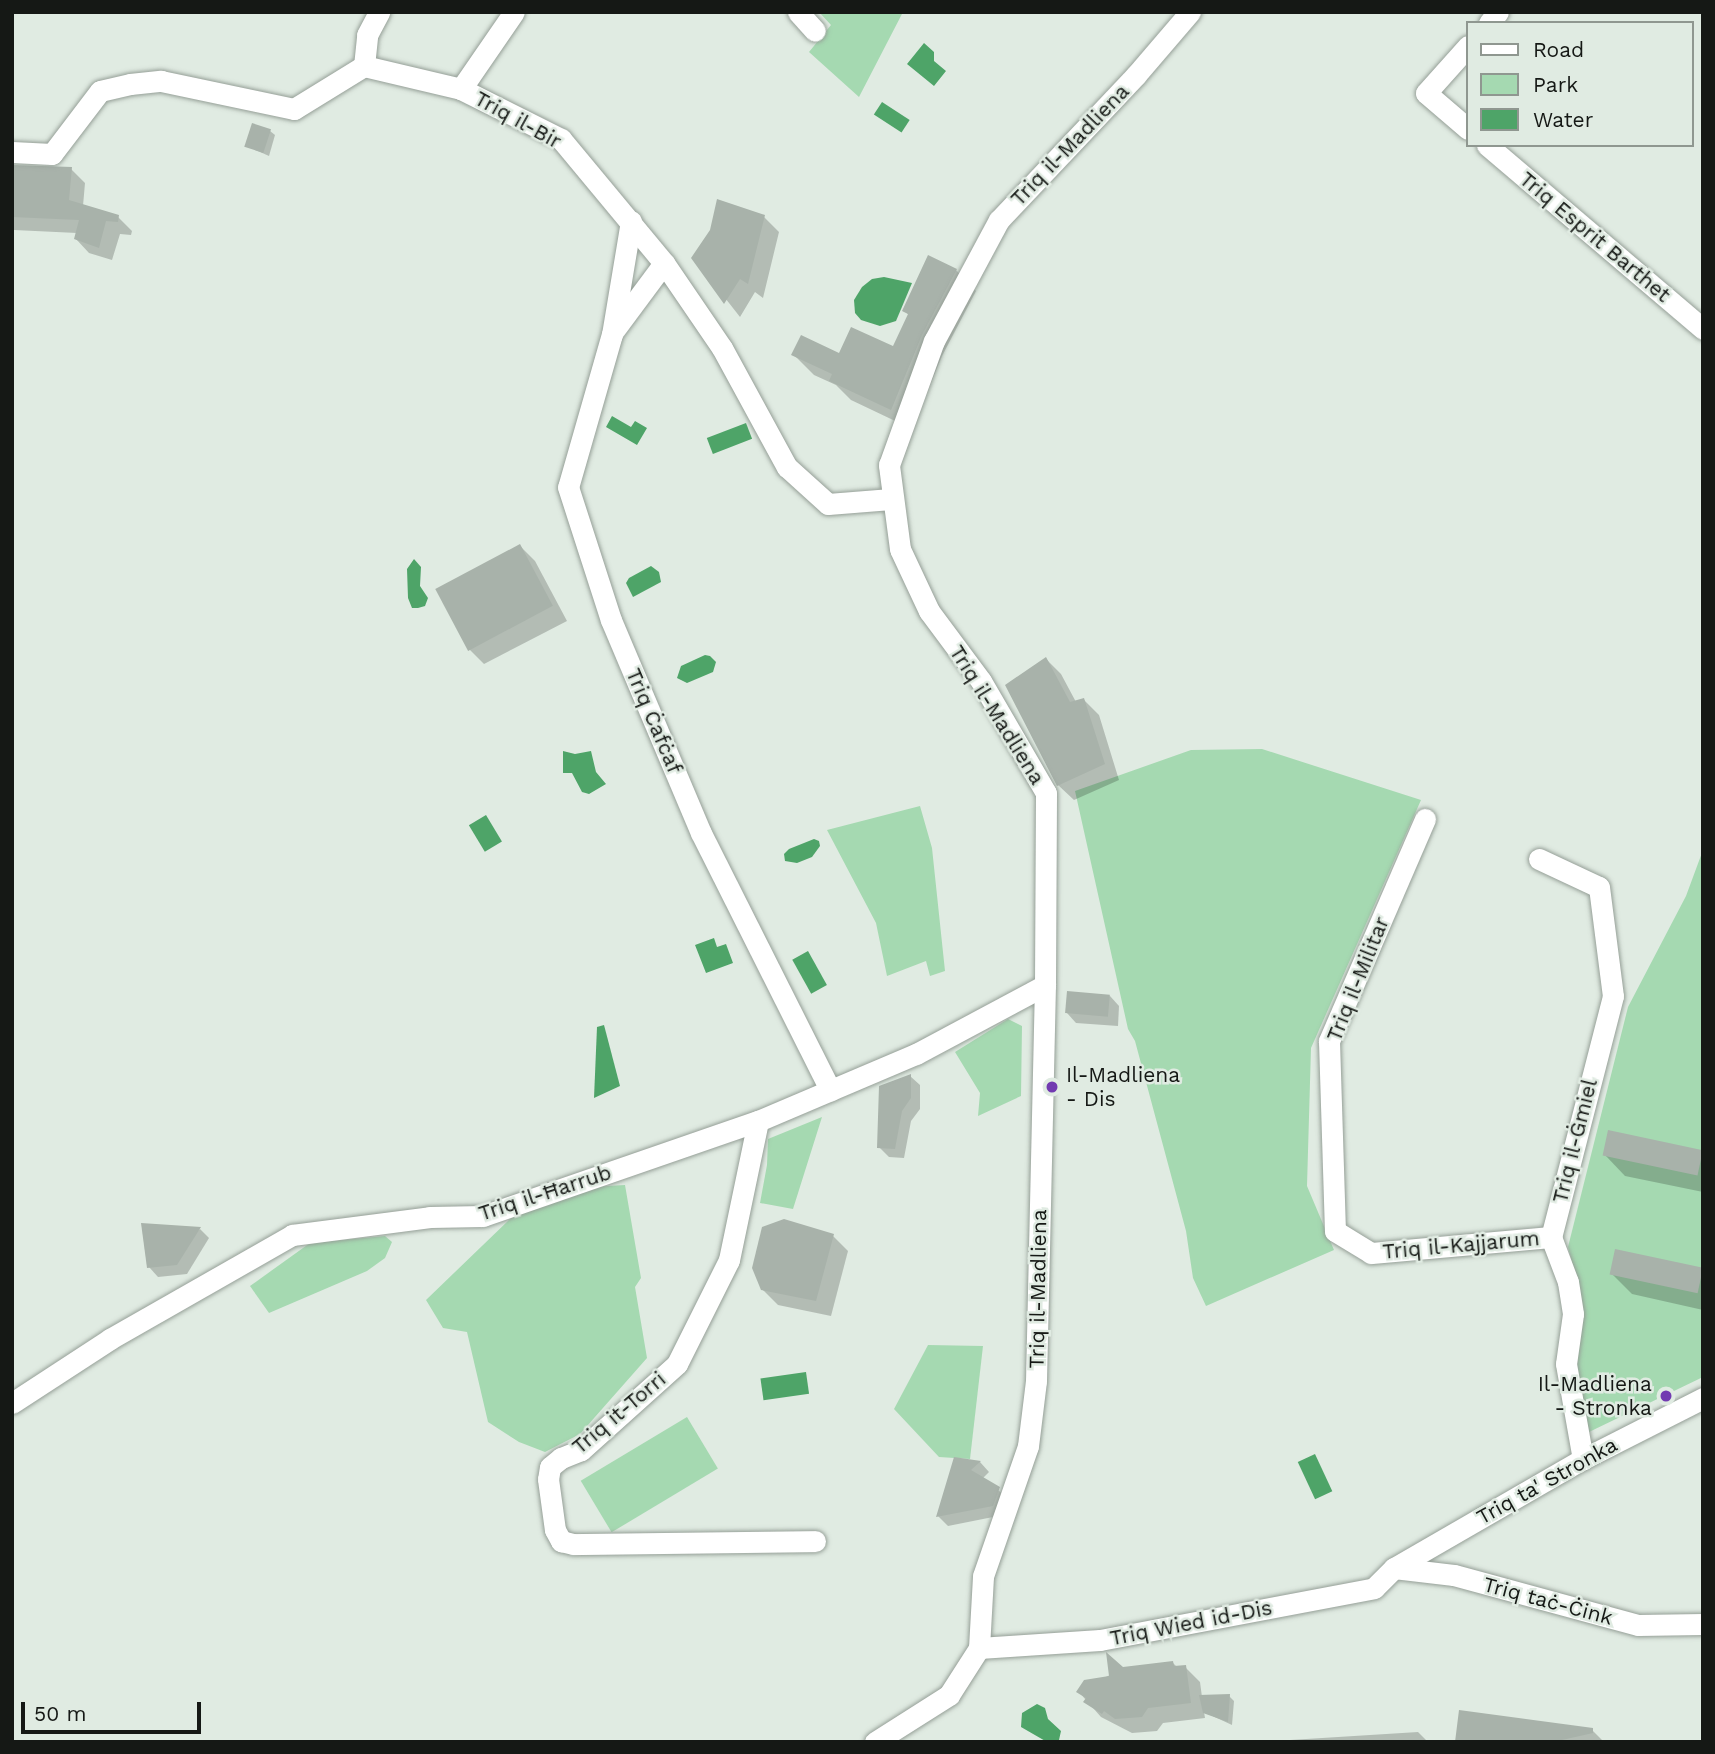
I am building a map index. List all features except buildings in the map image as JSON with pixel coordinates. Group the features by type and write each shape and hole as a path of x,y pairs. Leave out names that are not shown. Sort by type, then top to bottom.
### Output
{"street":[{"path":"12,152 52,154 100,91 160,81 294,109 364,66 367,35 379,12"},
{"path":"461,89 514,12"},
{"path":"798,12 815,31"},
{"name":"Triq il-Madliena","path":"979,1648 983,1576 1028,1446 1036,1381 1045,985 1046,793 981,681 929,611 900,549 891,499 889,465 934,341 999,219 1136,75 1190,12"},
{"path":"1466,48 1426,93 1466,127"},
{"name":"Triq il-Bir","path":"364,66 461,89 561,139 664,263 722,348 787,467 828,504 891,499"},
{"name":"Triq Esprit Barthet","path":"1489,147 1703,329"},
{"name":"Triq Ċafċaf","path":"631,221 612,334 568,487 611,620 701,833 830,1090"},
{"name":"Triq Ċafċaf","path":"612,334 664,263"},
{"name":"Triq il-Militar","path":"1371,1252 1335,1231 1329,1041 1425,819"},
{"name":"Triq il-Ġmiel","path":"1539,859 1599,887 1613,996 1551,1237"},
{"name":"Triq il-Ħarrub","path":"12,1403 110,1339 292,1235 430,1217 483,1216 758,1121 916,1054 1045,985"},
{"name":"Triq it-Torri","path":"758,1121 729,1260 677,1364 580,1450 561,1458 550,1468 555,1530 561,1541 573,1544 815,1541"},
{"path":"1551,1237 1568,1282 1573,1314 1566,1364 1583,1459"},
{"name":"Triq il-Kajjarum","path":"1371,1252 1551,1237"},
{"name":"Triq ta' Stronka","path":"1394,1568 1583,1459 1703,1398"},
{"name":"Triq Wied id-Dis","path":"979,1648 1100,1640 1374,1588 1394,1568"},
{"name":"Triq taċ-Ċink","path":"1394,1568 1454,1575 1638,1625 1703,1624"},
{"path":"875,1742 949,1695 979,1648"}],"green space":[{"path":"819,12 903,12 859,97 809,52 831,25"},
{"path":"1262,749 1421,800 1311,1048 1307,1186 1334,1250 1206,1306 1193,1278 1186,1231 1135,1041 1128,1029 1075,791 1191,750"},
{"path":"920,806 932,848 945,971 930,976 926,961 887,976 876,923 827,830"},
{"path":"1703,850 1703,1377 1589,1432 1577,1369 1582,1301 1568,1247 1628,1007 1686,896"},
{"path":"1008,1019 1022,1026 1021,1096 978,1116 980,1093 955,1052"},
{"path":"822,1117 793,1209 760,1203 767,1165 768,1139"},
{"path":"625,1185 641,1278 635,1287 647,1358 580,1434 545,1452 519,1442 488,1422 467,1332 443,1328 426,1300 512,1217 590,1187"},
{"path":"385,1236 392,1242 385,1258 367,1271 269,1313 250,1286 310,1243"},
{"path":"928,1345 983,1346 970,1459 939,1457 894,1409"},
{"path":"687,1417 718,1468 612,1532 581,1481"}],"water":[{"path":"924,43 934,52 934,61 946,71 934,86 907,64"},
{"path":"882,102 910,120 902,133 874,115"},
{"path":"884,277 912,283 896,321 880,326 861,320 855,313 854,300 862,287 872,279"},
{"path":"612,416 631,427 635,421 647,428 637,445 606,427"},
{"path":"746,423 752,439 713,454 707,438"},
{"path":"414,559 421,567 420,586 428,598 425,606 418,608 412,608 408,598 407,569"},
{"path":"651,566 659,572 661,582 633,597 626,583 629,578"},
{"path":"705,655 716,662 713,672 687,683 677,678 681,666"},
{"path":"563,751 575,754 591,751 596,772 606,784 589,794 582,792 572,773 563,773"},
{"path":"486,815 502,842 485,852 469,825"},
{"path":"814,839 819,841 820,846 812,857 797,863 785,861 784,854 789,849"},
{"path":"714,938 717,947 726,944 733,963 706,973 695,945"},
{"path":"808,951 827,985 811,994 792,960"},
{"path":"604,1025 620,1086 594,1098 597,1027"},
{"path":"806,1372 809,1394 764,1400 760,1378"},
{"path":"1315,1454 1332,1491 1315,1499 1298,1462"},
{"path":"1037,1704 1045,1708 1048,1719 1061,1731 1059,1740 1047,1742 1021,1727 1022,1713"}],"place":[{"name":"Il-Madliena - Dis","path":"1052,1087"},
{"name":"Il-Madliena - Stronka","path":"1666,1396"}]}
